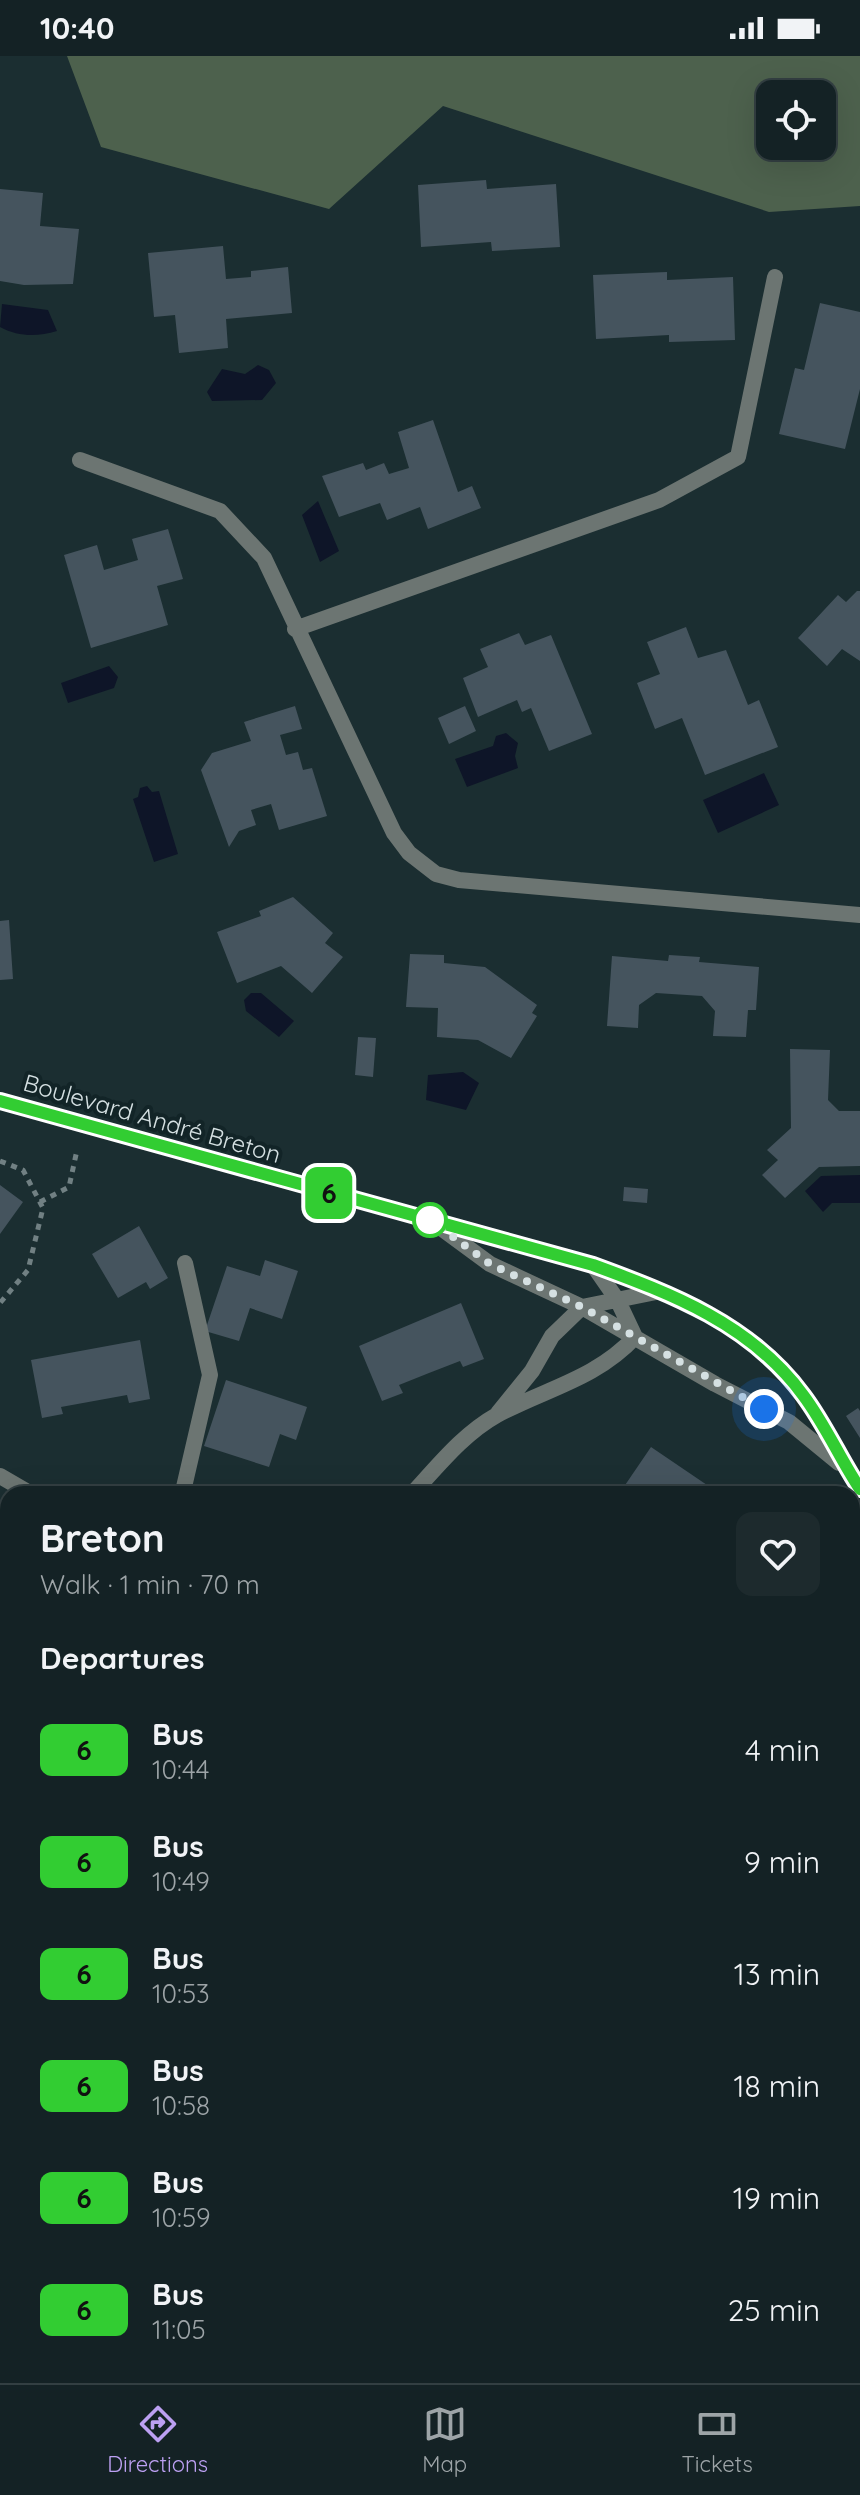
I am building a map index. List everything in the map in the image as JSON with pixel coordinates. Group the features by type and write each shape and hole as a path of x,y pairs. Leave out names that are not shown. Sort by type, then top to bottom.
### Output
{"street":[{"path":"295,629 659,500 738,457 775,277"},
{"path":"80,460 220,511 243,532 264,558 394,833 409,853 436,874 513,886 860,915"},
{"name":"Boulevard André Breton","path":"0,1101 593,1265 662,1290 750,1338 803,1394 858,1486"},
{"name":"Boulevard André Breton","path":"430,1220 490,1264 582,1307 789,1422 846,1469"},
{"path":"184,1486 210,1375 185,1263"},
{"path":"419,1486 462,1440 496,1416 586,1377 620,1354 635,1337 618,1301 593,1265"},
{"path":"496,1416 532,1371 552,1336 582,1307 662,1290"}],"path":[{"path":"40,1202 69,1187 82,1124"},
{"path":"0,1161 23,1170 43,1208 28,1270 0,1303"}],"green space":[{"path":"67,56 860,56 860,206 769,212 443,106 329,209 101,147"}],"water":[{"path":"2,304 48,310 57,331 28,335 0,327"},
{"path":"258,365 269,370 276,383 262,400 212,401 207,392 222,369 245,374"},
{"path":"318,501 339,551 320,562 302,515"},
{"path":"109,666 118,677 114,688 68,703 61,683"},
{"path":"506,733 518,743 515,756 518,768 467,787 455,759 493,746 496,736"},
{"path":"764,773 779,805 718,833 703,800"},
{"path":"147,786 152,792 159,791 178,854 154,862 133,799 138,797 140,788"},
{"path":"251,993 261,993 294,1021 279,1037 246,1011 244,1000"},
{"path":"463,1072 479,1083 466,1110 426,1100 428,1075"},
{"path":"860,1175 860,1203 832,1203 823,1212 805,1191 821,1176"}],"building":[{"path":"486,180 487,189 556,184 560,247 492,251 491,242 421,247 418,185"},
{"path":"0,189 43,193 40,226 79,229 73,284 24,285 0,281"},
{"path":"223,246 226,279 251,277 251,271 288,267 292,313 226,319 228,348 179,353 175,315 154,317 148,253"},
{"path":"667,272 667,280 733,277 735,340 669,342 669,335 596,339 593,275"},
{"path":"820,303 860,312 860,389 845,449 779,434 795,368 804,370"},
{"path":"433,420 458,492 472,486 481,508 428,529 420,507 387,520 380,503 339,517 322,476 363,463 366,470 384,463 389,474 409,468 398,432"},
{"path":"168,529 183,579 157,586 168,625 91,648 64,555 97,545 104,570 138,560 132,539"},
{"path":"860,591 860,661 842,649 827,666 798,638 838,595 846,602"},
{"path":"686,627 698,658 726,650 748,705 759,700 778,747 705,775 682,718 655,729 637,683 660,674 647,642"},
{"path":"519,633 525,645 551,635 592,734 549,751 531,708 522,712 517,700 478,717 463,678 488,667 480,649"},
{"path":"295,706 302,729 280,735 286,755 298,752 303,770 312,768 327,816 279,830 271,804 251,810 256,825 239,831 229,847 201,770 212,753 251,741 244,722"},
{"path":"465,706 476,731 449,744 438,718"},
{"path":"293,897 333,933 325,943 343,957 312,993 281,966 237,983 217,932 261,916 259,911"},
{"path":"9,920 13,979 0,980 0,921"},
{"path":"410,954 444,955 444,963 485,967 537,1005 532,1013 537,1016 511,1058 478,1040 437,1037 438,1008 406,1007"},
{"path":"669,955 700,957 699,962 759,967 756,1010 748,1010 746,1037 713,1036 715,1011 702,996 656,993 639,1005 638,1028 607,1026 612,956 668,961"},
{"path":"358,1037 376,1038 373,1077 355,1075"},
{"path":"790,1049 830,1050 828,1100 839,1111 860,1111 860,1166 819,1167 785,1198 762,1175 778,1160 767,1150 791,1128"},
{"path":"0,1185 23,1202 0,1234"},
{"path":"624,1187 648,1189 647,1203 623,1201"},
{"path":"139,1226 168,1278 150,1289 146,1282 118,1298 92,1254"},
{"path":"265,1260 298,1271 282,1319 250,1308 239,1341 205,1331 227,1266 260,1276"},
{"path":"461,1303 484,1359 463,1367 460,1361 399,1385 403,1393 382,1401 359,1346"},
{"path":"140,1340 150,1399 129,1403 127,1395 61,1407 63,1414 42,1418 31,1360"},
{"path":"226,1380 307,1407 296,1440 280,1434 269,1467 204,1446"},
{"path":"858,1408 860,1411 860,1438 846,1416"},
{"path":"651,1447 707,1485 706,1486 624,1486"}],"bus line":[{"name":"6","path":"0,1101 593,1265 662,1290 750,1338 803,1394 858,1486"}],"route":[{"path":"430,1220 490,1264 582,1307 764,1409"}]}
